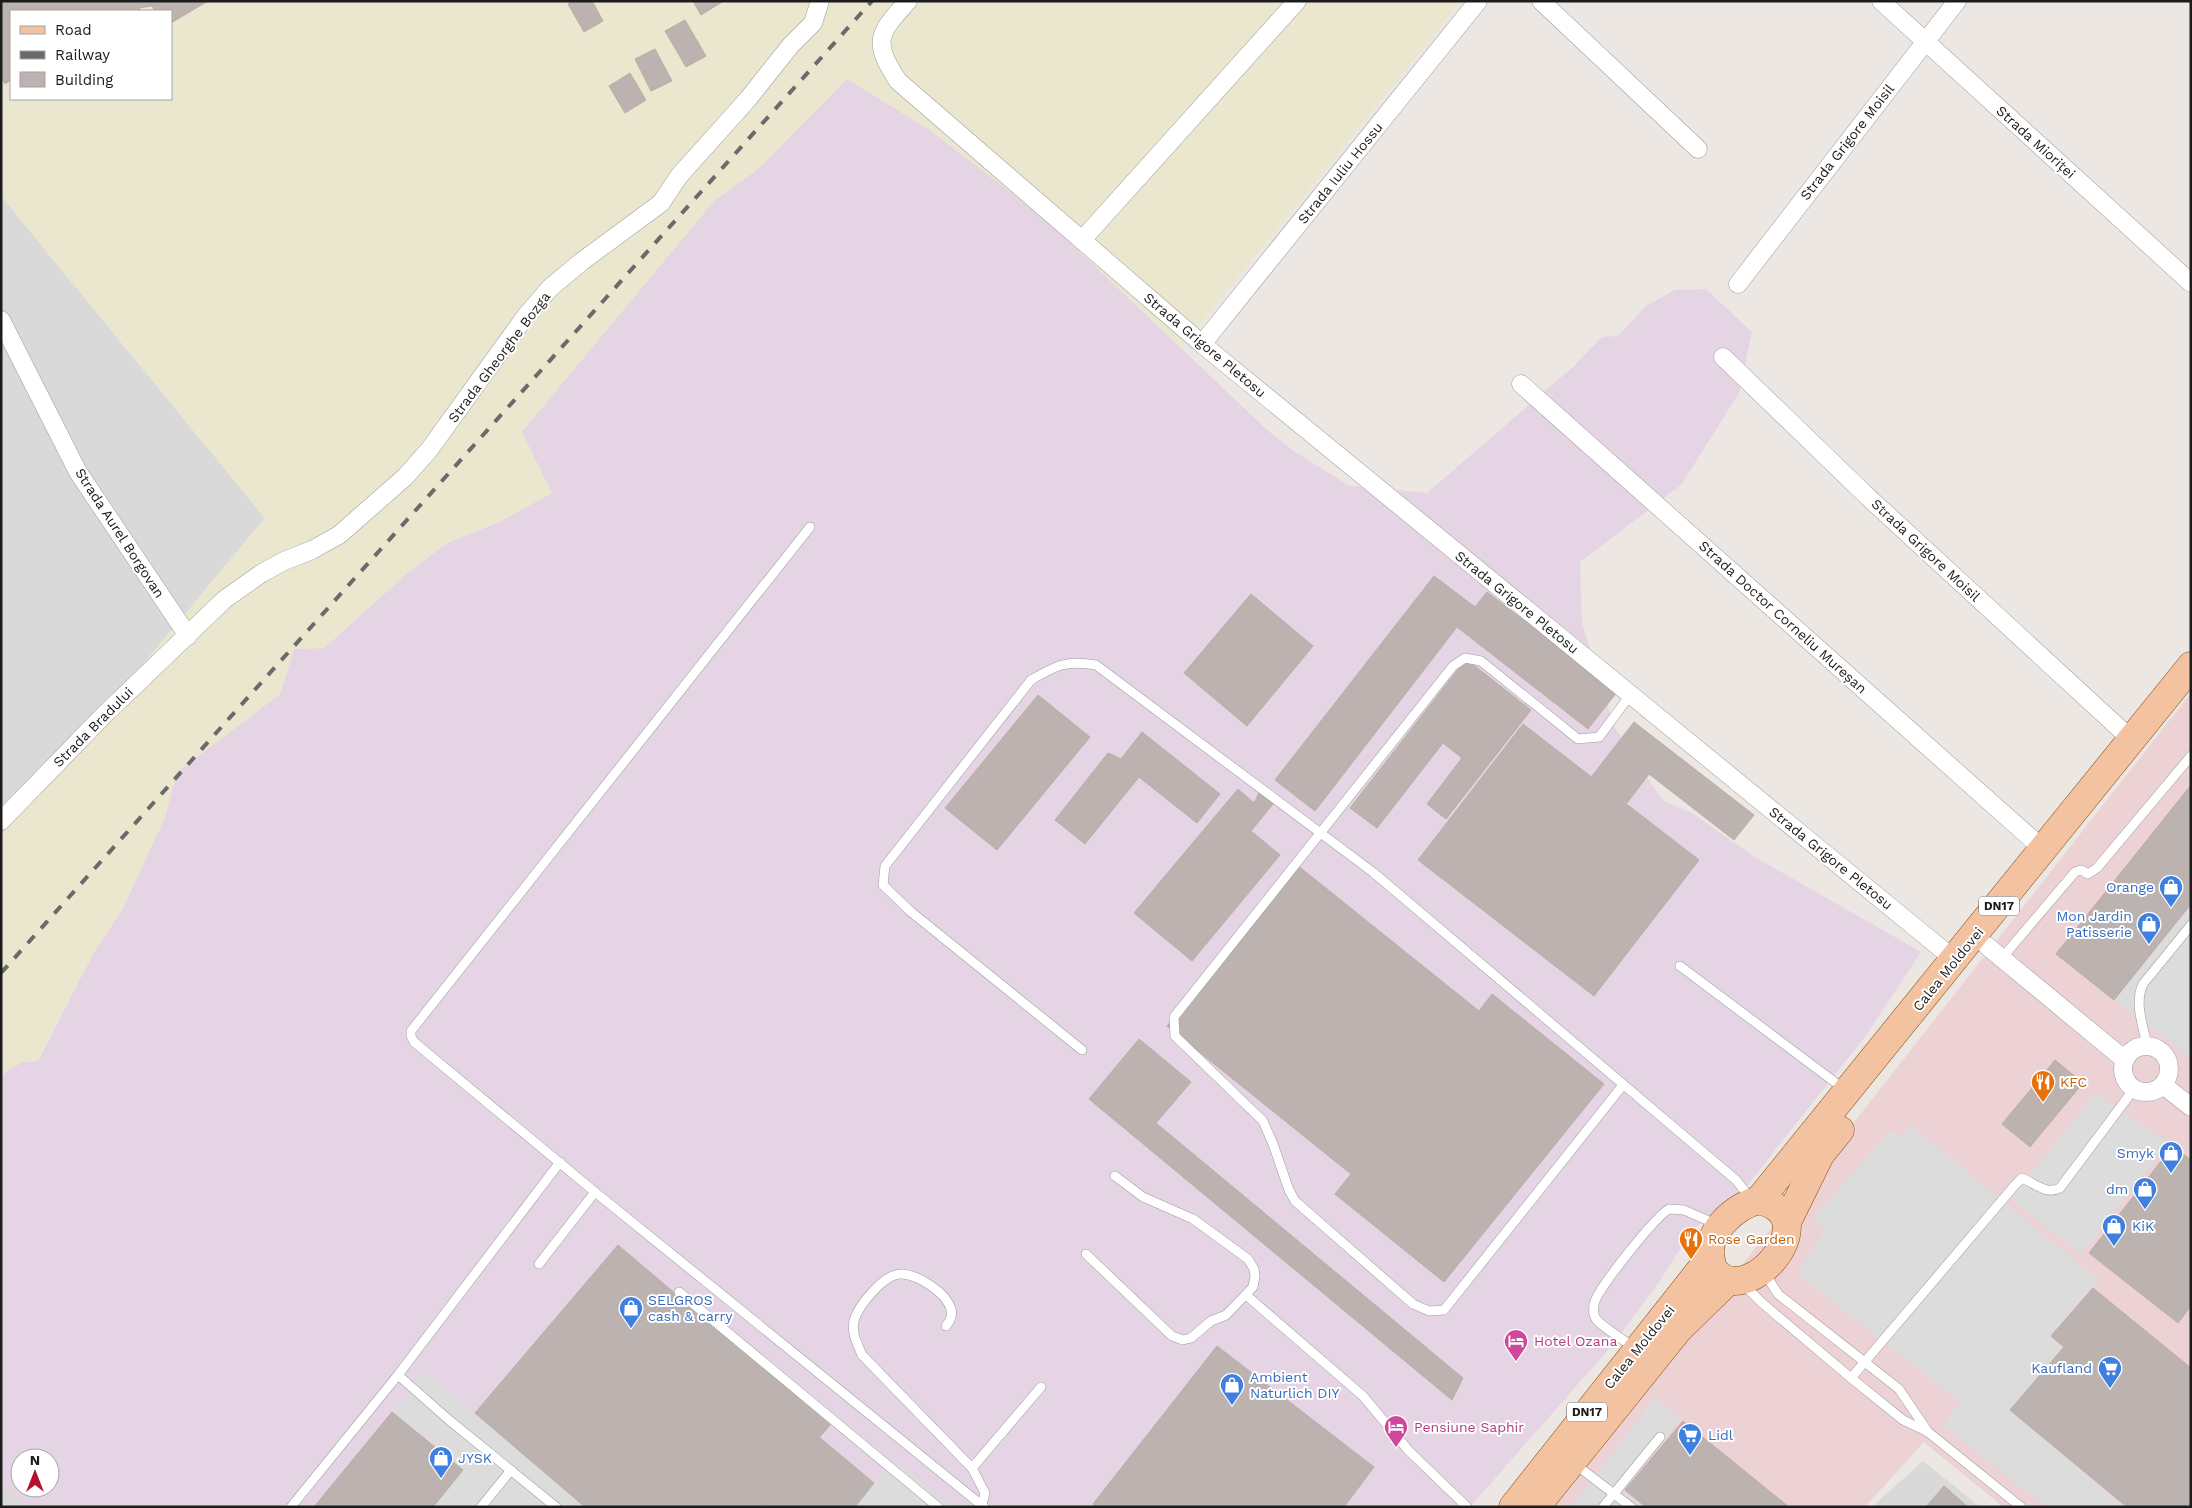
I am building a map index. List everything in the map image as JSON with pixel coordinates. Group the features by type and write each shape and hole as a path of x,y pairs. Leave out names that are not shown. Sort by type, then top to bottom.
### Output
{"main road":[{"name":"Calea Moldovei","path":"1756,1201 1848,1092 2191,666"},
{"name":"Calea Moldovei","path":"1786,1222 1820,1156 1853,1112 1994,952 2191,692"},
{"path":"1756,1201 1775,1206 1786,1222 1786,1235 1780,1252 1744,1277 1719,1276 1713,1268 1709,1249 1720,1227 1732,1214 1756,1201"},
{"name":"Calea Moldovei","path":"1513,1507 1710,1258"},
{"name":"Calea Moldovei","path":"1537,1507 1678,1330 1744,1277"}],"street":[{"name":"Strada Gheorghe Bozga","path":"188,636 225,599 262,573 340,535 405,477 429,450 525,317 550,288 581,262 661,203 679,176 748,99 791,45 813,23 820,1"},
{"name":"Strada Grigore Pletosu","path":"908,1 882,33 881,44 886,62 898,81 1202,344 1955,960"},
{"path":"1082,240 1297,1"},
{"name":"Strada Iuliu Hossu","path":"1202,344 1478,1"},
{"path":"1541,1 1698,149"},
{"name":"Strada Mioriței","path":"1881,1 2191,283"},
{"name":"Strada Grigore Moisil","path":"1738,284 1957,1"},
{"name":"Strada Aurel Borgovan","path":"1,320 78,472 188,636"},
{"name":"Strada Grigore Moisil","path":"1723,357 1868,497 2132,740"},
{"name":"Strada Doctor Corneliu Mureșan","path":"1522,384 2044,850"},
{"name":"Strada Bradului","path":"1,821 102,717 188,636"},
{"path":"1994,952 2124,1060"},
{"path":"2147,1045 2154,1047 2166,1056 2169,1072 2163,1085 2149,1092 2134,1089 2124,1077 2123,1070 2124,1060 2132,1050 2147,1045"},
{"path":"2163,1085 2191,1107"}],"lane":[{"path":"810,527 411,1030 411,1036 414,1042 595,1192 983,1506"},
{"path":"1623,1085 1444,1310 1429,1311 1413,1304 1295,1201 1288,1190 1273,1144 1262,1121 1174,1036 1174,1017 1453,666 1465,658 1481,661 1578,739 1599,737 1631,694"},
{"path":"1082,1050 910,911 883,885 885,866 1031,680 1055,666 1075,662 1096,665 1374,873 1736,1180 1756,1201"},
{"path":"1994,952 2075,872 2082,870 2088,874 2097,868 2191,756"},
{"path":"2147,1045 2138,1000 2139,992 2143,984 2191,925"},
{"path":"1680,966 1848,1092"},
{"path":"1851,1378 2015,1185 2022,1178 2052,1192 2060,1188 2134,1089"},
{"path":"291,1507 398,1375 560,1162"},
{"path":"1086,1254 1172,1336 1183,1340 1191,1338 1211,1321 1226,1315 1252,1287 1255,1276 1248,1258 1193,1219 1143,1197 1115,1176"},
{"path":"539,1264 595,1192"},
{"path":"1637,1350 1595,1319 1593,1310 1595,1301 1605,1285 1652,1223 1669,1209 1684,1210 1720,1227"},
{"path":"946,1326 951,1318 952,1310 943,1297 919,1280 902,1274 887,1279 875,1289 862,1305 854,1322 853,1332 862,1355 972,1468 985,1493 983,1506"},
{"path":"1744,1277 1778,1294 1899,1389 1928,1432"},
{"path":"1744,1277 1760,1302 1851,1378 1903,1420 1928,1432 2021,1507"},
{"path":"679,1292 938,1507"},
{"path":"1246,1295 1363,1396 1409,1451 1467,1507"},
{"path":"398,1375 556,1507"},
{"path":"972,1468 1040,1387"},
{"path":"1603,1507 1660,1437"},
{"path":"1572,1462 1631,1507"},
{"path":"482,1507 511,1470"}],"shaded area":[{"path":"1,1 1461,1 1181,347 1061,234 1013,194 930,130 847,79 758,169 714,201 522,432 552,493 499,522 447,543 411,570 324,648 294,649 280,694 177,772 165,817 123,908 93,954 37,1061 22,1062 1,1075 1,835 265,518 1,196"},
{"path":"847,79 930,130 1013,194 1061,234 1267,430 1295,452 1350,486 1427,493 1573,367 1602,337 1618,336 1646,306 1675,290 1706,289 1752,332 1739,393 1681,485 1580,562 1582,623 1614,726 1662,800 1692,813 1753,856 1921,952 1867,1034 1735,1201 1692,1230 1661,1279 1615,1342 1470,1507 26,1507 17,1498 60,1498 60,1448 10,1448 10,1491 1,1482 1,1075 22,1062 38,1061 93,954 123,908 165,817 177,772 280,694 294,649 324,648 411,570 447,543 499,522 552,493 521,432 714,201 758,169"},
{"path":"1,196 265,518 1,835"},
{"path":"2191,693 2191,1507 2003,1507 1924,1442 1865,1507 1552,1507"},
{"path":"2191,904 2191,1058 2114,1000"},
{"path":"2096,1093 2169,1143 2081,1255 2010,1198"},
{"path":"1910,1125 2099,1280 2051,1335 2064,1347 2010,1410 2125,1507 2047,1507 1943,1426 1960,1402 1797,1274 1824,1230 1812,1219 1891,1130 1899,1137"},
{"path":"425,1372 585,1507 433,1507 463,1470 392,1412"},
{"path":"1655,1397 1681,1419 1624,1491 1645,1507 1571,1507"},
{"path":"893,1459 954,1507 855,1507"},
{"path":"1923,1461 1980,1507 1872,1507"},
{"path":"1,1482 10,1491 10,1498 17,1498 26,1507 1,1507"}],"building":[{"path":"1,1 208,1 172,22 172,10 154,10 152,6 139,8 140,10 10,10 10,81 5,84 1,77"},
{"path":"573,1 592,1 603,21 584,32 568,4"},
{"path":"693,1 721,1 722,2 701,15"},
{"path":"685,20 706,56 686,67 665,31"},
{"path":"655,49 672,81 651,91 635,59"},
{"path":"630,73 646,100 625,113 609,86"},
{"path":"1434,576 1475,607 1487,592 1617,692 1588,729 1457,627 1315,811 1275,780"},
{"path":"1251,594 1313,646 1247,726 1184,673"},
{"path":"1466,659 1531,710 1446,819 1427,804 1462,758 1443,743 1377,828 1350,808"},
{"path":"1038,695 1090,737 997,850 945,808"},
{"path":"1634,722 1754,815 1734,840 1649,774 1627,803 1592,776"},
{"path":"1523,724 1699,860 1594,996 1418,860"},
{"path":"1142,732 1220,794 1197,823 1139,777 1085,844 1055,820 1108,753 1121,759"},
{"path":"2191,785 2191,904 2114,1000 2056,954"},
{"path":"1238,789 1254,803 1259,793 1273,804 1251,831 1280,855 1192,961 1134,913"},
{"path":"1297,865 1479,1011 1492,994 1604,1084 1444,1282 1335,1194 1351,1174 1167,1026"},
{"path":"1139,1039 1191,1082 1156,1123 1463,1378 1452,1400 1089,1099"},
{"name":"KFC","path":"2055,1060 2083,1083 2030,1147 2002,1124"},
{"path":"2173,1146 2191,1160 2191,1306 2178,1323 2089,1253"},
{"name":"SELGROS cash & carry","path":"618,1245 830,1425 760,1507 585,1507 475,1413"},
{"name":"Kaufland","path":"2093,1288 2191,1368 2191,1507 2127,1507 2010,1410 2064,1347 2051,1336"},
{"name":"Ambient Naturlich DIY","path":"1217,1346 1374,1467 1344,1507 1096,1507 1093,1504"},
{"path":"392,1412 463,1470 433,1507 314,1507"},
{"name":"Lidl","path":"1683,1421 1789,1507 1646,1507 1625,1490"},
{"path":"819,1437 874,1483 855,1507 760,1507"},
{"path":"1944,1486 1968,1507 1926,1507"}],"railway":[{"path":"1,973 872,1"}],"place":[{"name":"Orange","path":"2171,908"},
{"name":"Mon Jardin Patisserie","path":"2149,945"},
{"name":"KFC","path":"2043,1103"},
{"name":"Smyk","path":"2171,1174"},
{"name":"dm","path":"2145,1210"},
{"name":"KiK","path":"2114,1247"},
{"name":"Rose Garden","path":"1691,1260"},
{"name":"SELGROS cash & carry","path":"631,1329"},
{"name":"Hotel Ozana","path":"1516,1362"},
{"name":"Kaufland","path":"2110,1389"},
{"name":"Ambient Naturlich DIY","path":"1232,1406"},
{"name":"Pensiune Saphir","path":"1396,1448"},
{"name":"Lidl","path":"1690,1456"},
{"name":"JYSK","path":"441,1479"}]}
